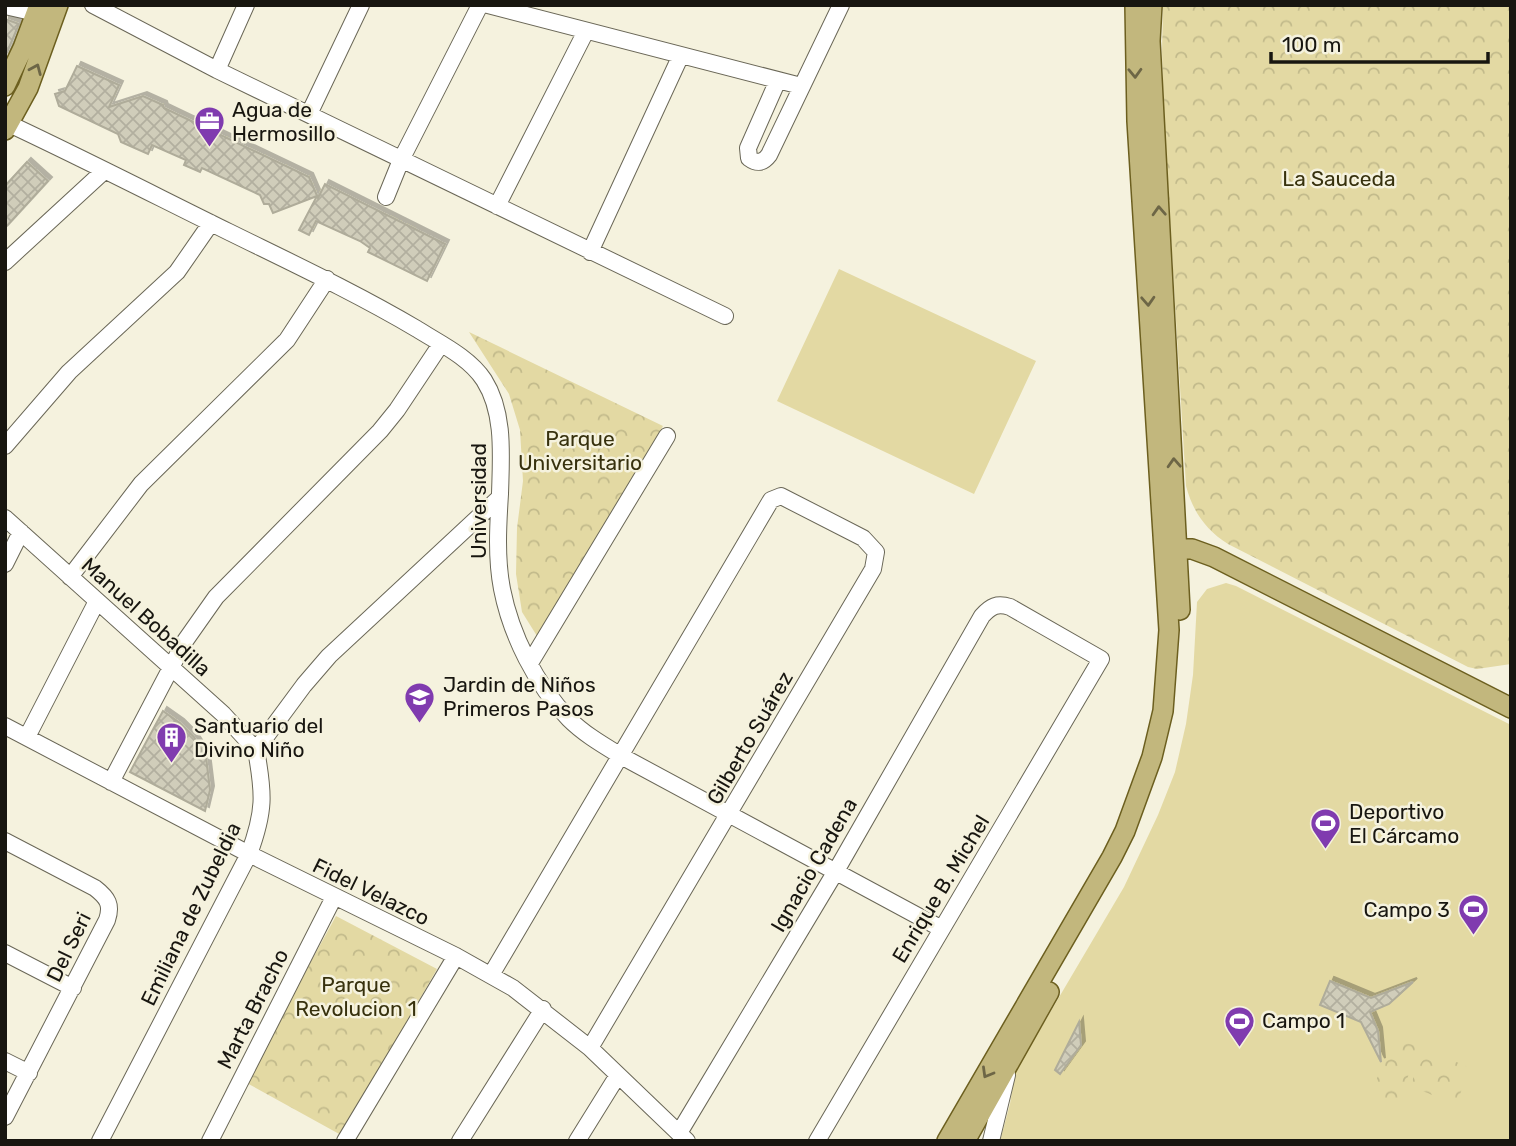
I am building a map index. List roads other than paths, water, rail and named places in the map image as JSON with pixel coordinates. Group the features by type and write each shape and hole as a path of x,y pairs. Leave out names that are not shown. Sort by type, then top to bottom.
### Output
{"main road":[{"path":"965,1141 1127,853 1162,770 1179,687 1181,646 1137,121 1136,5"},
{"path":"947,1141 1112,857 1137,802 1152,757 1165,697 1171,547 1152,67 1152,5"},
{"path":"5,86 51,8"},
{"path":"7,125 41,55 51,8"},
{"path":"1171,547 1192,549 1214,557 1511,708"}],"street":[{"path":"93,5 217,70 725,316"},
{"path":"217,70 246,5"},
{"path":"309,114 361,5"},
{"path":"386,197 401,160 480,5"},
{"path":"488,5 801,86"},
{"path":"778,80 748,148 749,158 758,162 763,162 769,155 841,5"},
{"path":"5,6 51,8"},
{"path":"497,206 586,31"},
{"path":"590,252 681,55"},
{"name":"Universidad","path":"7,125 327,279 441,344 465,361 482,377 491,393 499,431 498,541 501,587 510,622 548,693 569,719 592,738 621,756 942,929"},
{"path":"5,262 104,171"},
{"path":"5,446 68,372 177,272 211,223"},
{"path":"71,577 141,484 287,340 327,279"},
{"path":"111,782 185,641 216,597 364,450 397,410 441,344"},
{"path":"530,663 667,436"},
{"name":"Gilberto Suárez","path":"590,1048 873,569 876,552 863,538 781,496 771,500 621,756"},
{"path":"256,750 292,700 329,656 499,498"},
{"name":"Manuel Bobadilla","path":"5,518 223,714 256,750"},
{"path":"5,564 21,532"},
{"path":"27,737 97,601"},
{"name":"Enrique B. Michel","path":"817,1141 1101,659 1010,607 995,605 988,608 982,616"},
{"name":"Ignacio Cadena","path":"683,1137 982,616"},
{"name":"Fidel Velazco","path":"5,726 249,854 491,975 543,1009 590,1048 683,1137"},
{"name":"Emiliana de Zubeldia","path":"100,1141 249,854 260,820 263,796 256,750"},
{"path":"491,975 621,756"},
{"name":"Del Seri","path":"5,841 95,888 108,899 110,905 107,920 5,1117"},
{"name":"Marta Bracho","path":"211,1141 334,897"},
{"path":"5,953 73,988"},
{"path":"345,1141 456,957"},
{"path":"460,1141 543,1009"},
{"path":"5,1061 29,1073"},
{"path":"991,1141 1008,1067"},
{"path":"577,1141 618,1075"}],"place":[{"name":"Agua de Hermosillo","path":"209,149"},
{"name":"Jardin de Niños Primeros Pasos","path":"420,724"},
{"name":"Santuario del Divino Niño","path":"171,765"},
{"name":"Deportivo El Cárcamo","path":"1326,851"},
{"name":"Campo 3","path":"1473,937"},
{"name":"Campo 1","path":"1239,1048"}],"park label":[{"name":"La Sauceda","path":"1339,179"},
{"name":"Parque Universitario","path":"580,451"},
{"name":"Parque Revolucion 1","path":"356,997"}]}
